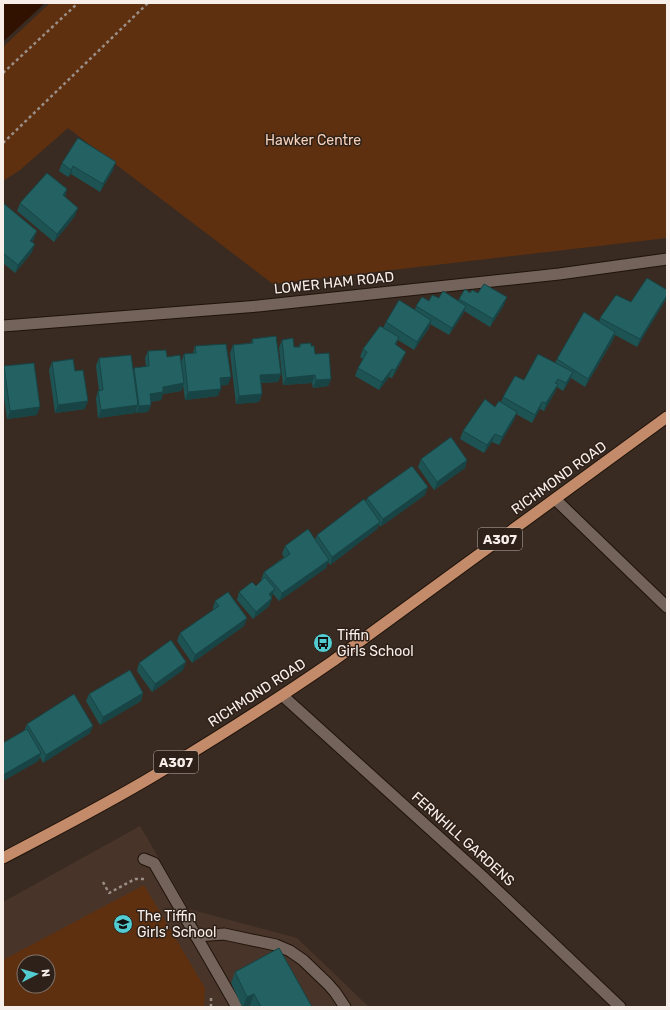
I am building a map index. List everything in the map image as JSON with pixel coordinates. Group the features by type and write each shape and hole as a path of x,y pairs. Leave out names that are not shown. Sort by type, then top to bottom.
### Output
{"main road":[{"name":"RICHMOND ROAD","path":"3,858 112,800 283,696 339,657 667,417"}],"street":[{"name":"LOWER HAM ROAD","path":"3,326 258,306 559,274 667,259"},
{"path":"555,499 667,607"},
{"name":"FERNHILL GARDENS","path":"283,696 482,876 620,1007"},
{"path":"144,859 154,863 237,1007"},
{"path":"196,936 224,934 276,945 304,960 335,992 345,1007"}],"path":[{"path":"3,73 78,3"},
{"path":"3,143 148,3"},
{"path":"102,882 109,893 135,879 143,879 149,882"},
{"path":"211,995 211,1007"}],"shaded area":[{"path":"3,3 45,3 3,42"},
{"name":"The Tiffin Girls' School","path":"140,826 189,909 297,938 369,1007 3,1007 3,902"}],"green space":[{"name":"Hawker Centre","path":"50,3 667,3 667,238 273,284 68,128 20,170 3,181 3,47"},
{"path":"144,885 205,988 204,1007 3,1007 3,960"}],"building":[{"path":"78,138 116,162 103,184 73,166 71,170 62,163"},
{"path":"47,173 67,189 63,195 78,208 57,234 20,203"},
{"path":"3,203 37,231 30,241 35,244 18,265 3,253"},
{"path":"647,278 667,290 667,295 640,339 600,318 616,295 631,302"},
{"path":"484,284 507,297 493,319 459,299 465,289 470,293 472,290 478,293"},
{"path":"443,291 466,306 452,328 416,306 422,297 429,301 432,295 439,298"},
{"path":"399,300 431,320 417,342 386,322"},
{"path":"584,312 615,332 588,379 557,359"},
{"path":"380,326 399,337 395,344 406,352 395,370 392,369 382,382 358,368 367,352 363,349"},
{"path":"276,336 281,374 260,375 262,394 239,396 233,345 253,343 252,339"},
{"path":"293,338 294,347 300,347 300,344 311,343 311,346 314,346 315,354 329,353 331,379 316,380 315,375 286,378 282,340"},
{"path":"226,344 231,377 220,378 221,389 188,392 184,354 196,353 195,346"},
{"path":"166,350 167,357 180,355 184,383 163,387 163,392 150,394 151,405 139,406 134,368 149,366 148,351"},
{"path":"538,354 573,372 566,383 558,379 555,383 558,384 546,403 542,402 535,415 503,397 515,376 524,380"},
{"path":"131,355 138,405 101,410 98,391 103,390 99,358"},
{"path":"73,359 75,371 83,370 88,401 58,405 52,362"},
{"path":"34,363 40,407 10,411 4,366"},
{"path":"485,399 495,407 499,401 517,412 502,437 495,434 487,445 463,431"},
{"path":"451,437 467,460 437,482 421,459"},
{"path":"412,466 428,487 383,519 367,498"},
{"path":"364,499 380,522 332,557 317,535"},
{"path":"308,529 329,560 282,593 264,572 290,554 285,546"},
{"path":"265,577 275,589 269,594 272,598 256,612 239,592 252,582 256,586"},
{"path":"228,592 247,618 195,655 180,633 219,606 215,601"},
{"path":"171,640 186,662 155,684 139,663"},
{"path":"130,670 143,693 103,717 89,694"},
{"path":"74,694 93,726 46,755 27,724"},
{"path":"27,729 41,753 3,775 3,743"},
{"path":"279,948 312,1007 261,1007 254,994 247,997 235,972"}],"place":[{"name":"Tiffin Girls School","path":"323,643"},
{"name":"The Tiffin Girls' School","path":"123,924"}]}
